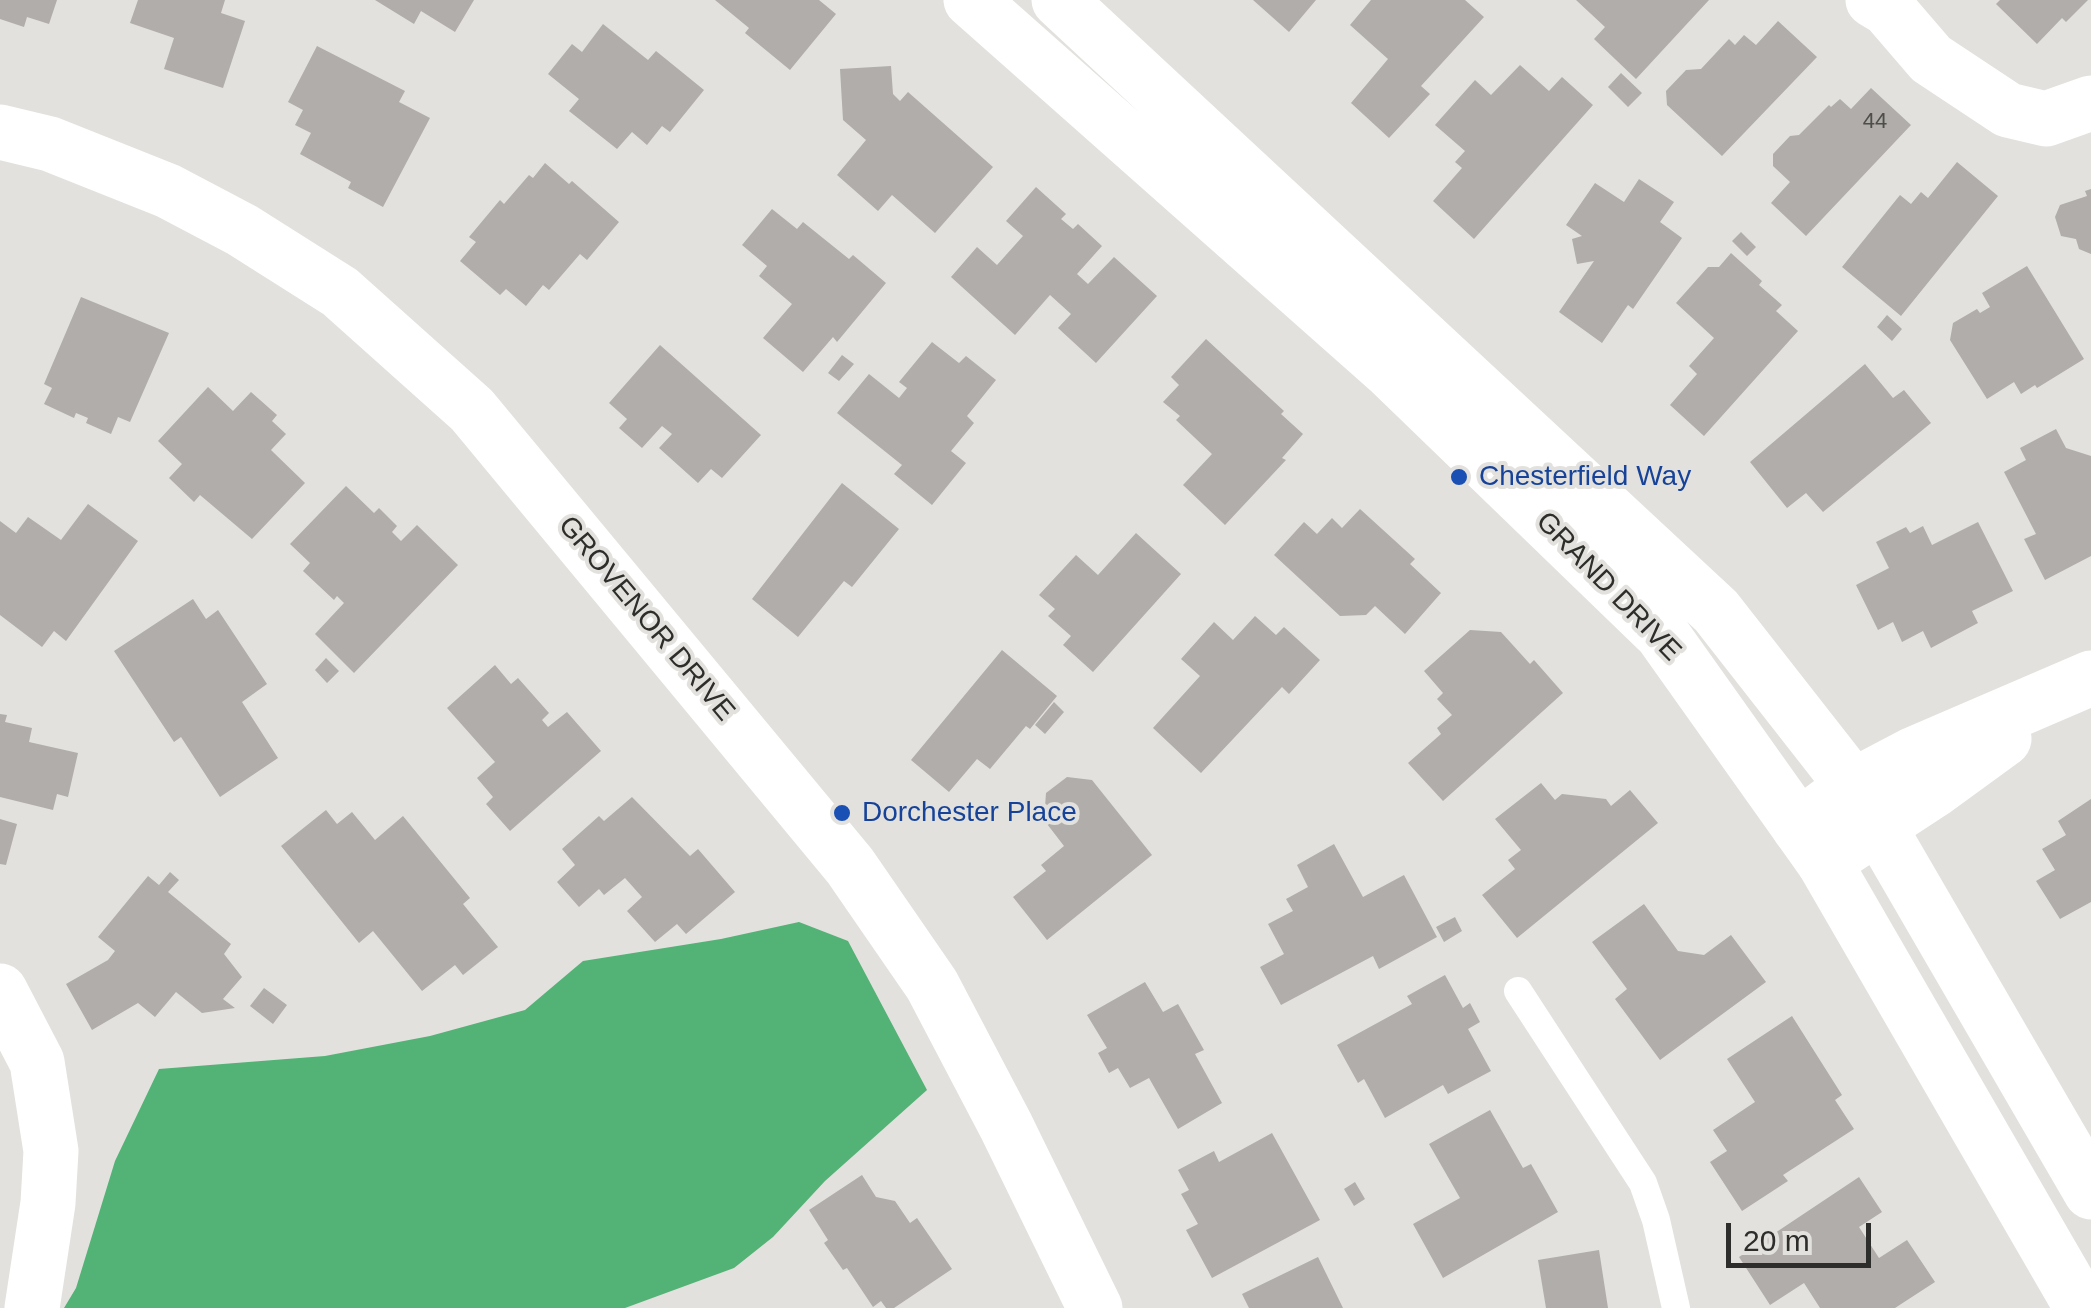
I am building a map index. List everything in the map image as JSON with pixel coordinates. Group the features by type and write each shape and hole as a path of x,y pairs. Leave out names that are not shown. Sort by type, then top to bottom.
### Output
{"main road":[{"name":"GRAND DRIVE","path":"971,0 1716,611 1866,806 2091,1192"},
{"name":"GRAND DRIVE","path":"1060,0 1405,354 1662,634 1812,844 2082,1308"},
{"path":"1873,0 1888,9 1931,59 2008,110 2046,118 2091,104"},
{"name":"GROVENOR DRIVE","path":"0,132 50,144 168,191 242,230 340,292 472,410 860,881 932,985 1095,1308"},
{"path":"1812,844 1866,806 1912,755 2081,683"},
{"path":"0,991 38,1062 51,1151 48,1202 32,1308"}],"lane":[{"path":"1518,990 1644,1183 1676,1308"}],"green space":[{"path":"799,922 848,941 927,1090 825,1181 773,1237 734,1268 625,1308 64,1308 76,1288 115,1161 159,1069 325,1056 430,1036 525,1010 583,961"}],"building":[{"path":"0,0 57,0 49,24 27,17 24,27 0,19"},
{"path":"138,0 225,0 221,13 245,21 223,88 164,69 174,38 130,23"},
{"path":"375,0 474,0 455,32 421,11 414,24"},
{"path":"715,0 819,0 836,14 790,70 745,33 749,28"},
{"path":"1253,0 1316,0 1289,32"},
{"path":"1371,0 1465,0 1484,17 1421,86 1430,94 1389,138 1351,103 1388,59 1350,25"},
{"path":"1576,0 1709,0 1636,79 1594,39 1605,27"},
{"path":"2000,0 2088,0 2066,22 2062,18 2037,44 1996,4"},
{"path":"1778,21 1817,57 1722,156 1667,105 1666,91 1686,70 1701,69 1729,39 1735,45 1744,35 1756,45"},
{"path":"603,24 648,60 656,51 704,90 670,132 662,126 647,145 632,132 617,149 569,111 579,99 548,74 572,44 582,52"},
{"path":"317,46 405,91 399,102 430,118 383,207 348,188 351,182 300,154 311,133 295,125 303,110 288,102"},
{"path":"1520,65 1549,91 1562,77 1593,105 1474,239 1433,201 1462,168 1455,162 1465,151 1435,125 1475,80 1491,95"},
{"path":"891,66 893,94 900,101 908,92 993,167 935,233 892,195 878,211 837,175 866,140 843,120 840,69"},
{"path":"1621,73 1642,93 1628,107 1608,87"},
{"path":"1871,88 1911,125 1806,236 1771,203 1790,182 1773,166 1773,154 1829,105 1840,99 1851,109"},
{"path":"1957,162 1998,196 1901,316 1842,267 1900,195 1911,204 1921,192 1928,198"},
{"path":"545,163 619,222 587,260 580,254 549,290 543,285 526,306 506,289 500,295 460,261 476,242 469,237 500,200 504,204"},
{"path":"1639,179 1674,202 1660,222 1682,238 1633,309 1628,305 1602,343 1559,312 1594,261 1577,264 1572,239 1582,236 1566,225 1595,183 1624,202"},
{"path":"1036,187 1066,214 1061,219 1073,229 1078,224 1102,246 1077,274 1088,284 1114,257 1157,296 1096,363 1058,328 1071,314 1050,295 1015,335 951,277 977,247 997,265 1023,236 1006,221"},
{"path":"2091,189 2091,254 2079,249 2076,239 2061,236 2055,217 2060,205 2087,196 2085,191"},
{"path":"772,209 797,229 803,222 849,259 853,255 886,283 837,342 833,337 803,372 763,338 792,304 759,276 767,266 742,245"},
{"path":"1741,232 1756,247 1747,256 1732,241"},
{"path":"1731,253 1762,281 1759,285 1782,305 1776,311 1798,331 1704,436 1670,405 1697,374 1689,366 1714,338 1676,303 1708,267 1719,267"},
{"path":"2027,266 2084,359 2037,388 2035,385 2021,394 2014,382 1987,399 1950,340 1953,323 1977,309 1980,313 1990,307 1982,293"},
{"path":"81,297 169,333 130,422 118,417 111,434 86,423 88,418 76,413 74,418 44,404 52,388 44,384"},
{"path":"1887,315 1902,329 1892,341 1877,327"},
{"path":"1206,339 1284,411 1281,414 1303,434 1282,458 1286,460 1225,525 1183,485 1212,454 1163,402 1179,385 1171,377"},
{"path":"932,342 959,363 966,356 996,380 967,416 974,423 951,451 966,463 932,505 894,474 902,465 837,413 869,374 899,398 907,388 899,382"},
{"path":"660,345 761,435 722,478 711,469 698,483 659,448 672,434 662,426 642,448 619,428 627,419 609,403"},
{"path":"842,355 854,364 839,381 828,373"},
{"path":"1865,364 1893,398 1904,390 1931,423 1823,512 1806,493 1787,508 1750,462"},
{"path":"208,387 233,411 251,392 277,415 272,421 286,434 271,450 305,483 252,539 200,495 194,502 169,478 182,464 158,441"},
{"path":"2056,429 2066,448 2091,456 2091,556 2045,580 2024,539 2036,534 2004,472 2026,460 2020,448"},
{"path":"842,483 899,529 852,587 844,581 798,637 752,599"},
{"path":"346,486 374,513 379,508 397,526 392,532 401,541 417,525 458,565 354,673 315,634 344,603 337,596 334,600 303,571 310,563 290,544"},
{"path":"88,504 138,541 66,641 54,631 42,647 0,615 0,521 16,533 28,517 61,540"},
{"path":"1360,509 1415,559 1410,564 1441,593 1405,634 1375,606 1366,615 1340,616 1274,555 1304,522 1317,534 1332,518 1342,528"},
{"path":"1978,522 2013,591 1972,611 1978,623 1931,648 1923,631 1902,642 1893,622 1878,630 1856,585 1889,568 1876,542 1906,527 1910,533 1923,526 1932,545"},
{"path":"1136,533 1181,574 1093,672 1063,645 1071,636 1048,616 1055,609 1039,595 1076,555 1098,575"},
{"path":"193,599 206,619 218,610 267,684 242,702 278,758 220,797 181,737 174,742 114,651"},
{"path":"1255,616 1276,635 1284,627 1320,660 1289,694 1282,687 1201,773 1153,728 1200,676 1181,659 1214,622 1233,640"},
{"path":"1470,630 1501,632 1530,664 1534,660 1563,693 1443,801 1408,763 1441,734 1437,728 1452,715 1437,699 1443,693 1424,671"},
{"path":"1002,650 1057,696 990,769 977,759 949,792 911,760"},
{"path":"326,658 339,671 327,683 315,670"},
{"path":"495,665 511,684 518,678 549,713 542,720 548,727 567,712 601,751 510,831 486,804 493,797 477,778 495,762 447,708"},
{"path":"1054,702 1064,712 1045,734 1035,725"},
{"path":"0,714 7,715 5,722 32,728 29,742 78,753 68,797 57,794 53,810 0,797"},
{"path":"1067,777 1092,780 1152,855 1047,940 1013,897 1046,871 1041,865 1064,846 1044,820 1046,793"},
{"path":"1541,783 1555,800 1562,794 1606,799 1611,806 1630,790 1658,823 1517,938 1482,895 1515,869 1508,860 1521,850 1495,819"},
{"path":"632,797 690,856 698,849 735,892 686,934 677,924 655,942 627,911 642,897 625,878 604,895 599,889 579,907 557,882 575,865 562,849 599,816 604,821"},
{"path":"2091,799 2091,902 2060,919 2036,881 2055,870 2042,849 2066,835 2058,821"},
{"path":"326,810 337,824 352,812 375,840 403,816 470,898 463,904 498,947 463,975 455,965 422,991 373,931 359,943 281,846"},
{"path":"0,819 17,824 6,865 0,864"},
{"path":"1334,844 1363,897 1404,875 1437,937 1379,969 1373,956 1281,1005 1260,967 1284,954 1268,924 1293,911 1286,899 1308,887 1297,865"},
{"path":"170,872 179,880 168,892 231,944 224,954 242,977 223,999 235,1008 202,1013 176,992 155,1017 138,1003 92,1030 66,984 108,960 115,951 98,937 148,876 159,885"},
{"path":"1644,904 1678,951 1704,955 1731,935 1766,982 1660,1060 1615,999 1627,989 1592,942"},
{"path":"1455,917 1462,931 1444,942 1436,927"},
{"path":"1445,975 1463,1008 1470,1003 1480,1022 1468,1029 1491,1071 1448,1094 1443,1085 1385,1118 1364,1079 1358,1083 1337,1045 1412,1004 1407,996"},
{"path":"1145,982 1163,1012 1178,1004 1204,1050 1195,1054 1222,1103 1178,1129 1149,1078 1130,1088 1118,1068 1109,1073 1098,1053 1107,1048 1087,1015"},
{"path":"264,988 287,1005 273,1024 250,1006"},
{"path":"1792,1016 1842,1095 1835,1100 1854,1129 1783,1175 1788,1181 1742,1211 1710,1162 1727,1151 1713,1130 1755,1102 1727,1059"},
{"path":"1490,1110 1523,1168 1531,1164 1558,1212 1443,1278 1413,1224 1460,1198 1429,1144"},
{"path":"1272,1133 1320,1220 1212,1278 1186,1230 1198,1224 1181,1194 1189,1190 1178,1170 1214,1151 1219,1162"},
{"path":"862,1175 876,1197 895,1201 910,1223 917,1218 952,1269 894,1308 886,1308 881,1301 873,1307 847,1268 843,1270 824,1243 828,1240 809,1210"},
{"path":"1859,1177 1882,1212 1859,1227 1879,1258 1907,1240 1935,1282 1895,1308 1820,1308 1804,1283 1770,1305 1739,1257"},
{"path":"1355,1182 1365,1199 1354,1206 1344,1189"},
{"path":"1599,1250 1608,1308 1546,1308 1538,1260"},
{"path":"1318,1257 1343,1308 1249,1308 1242,1294"}],"place":[{"name":"Chesterfield Way","path":"1459,477"},
{"name":"Dorchester Place","path":"842,813"}]}
